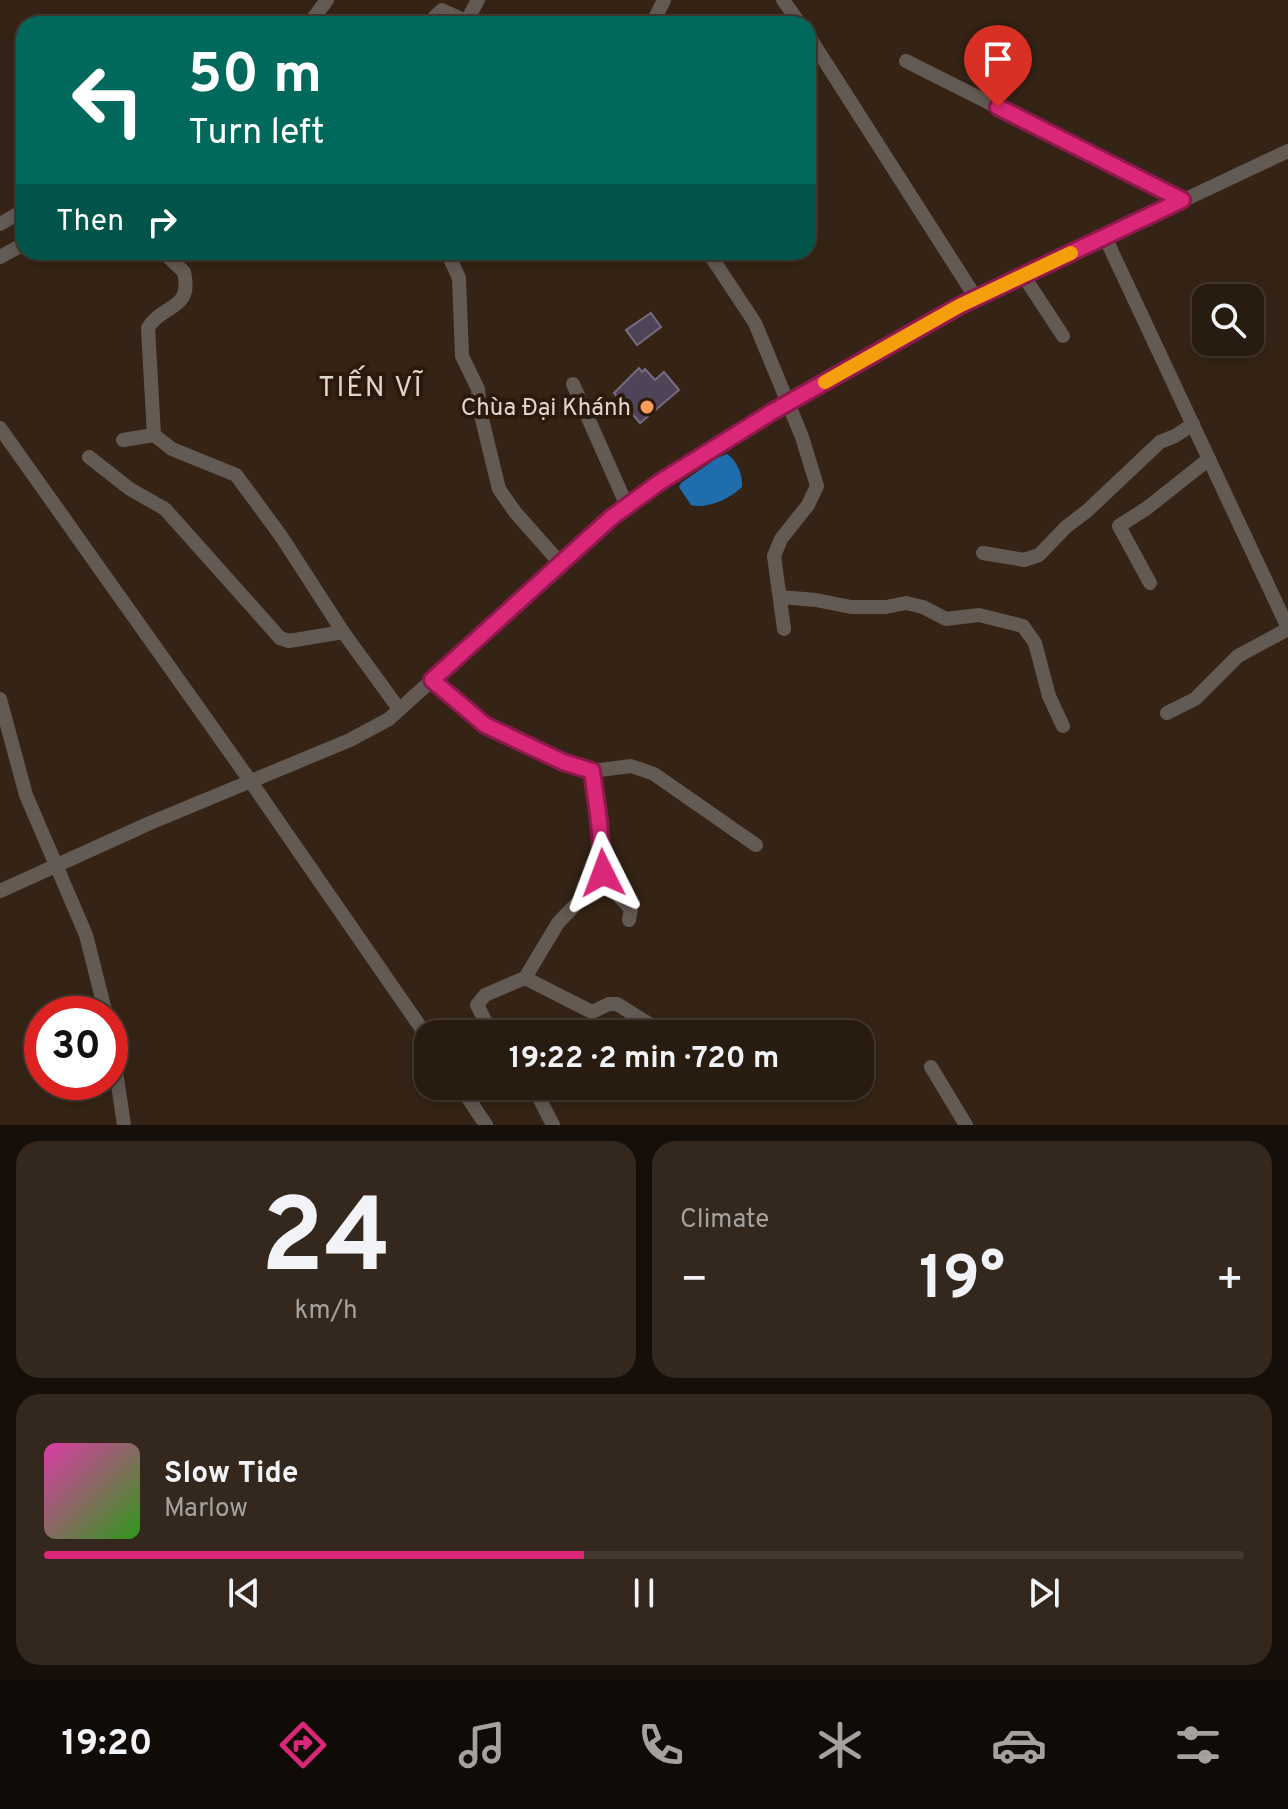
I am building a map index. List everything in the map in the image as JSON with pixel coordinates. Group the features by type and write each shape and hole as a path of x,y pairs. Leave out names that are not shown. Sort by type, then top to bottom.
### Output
{"street":[{"path":"436,16 442,10 453,16"},
{"path":"816,48 976,298"},
{"path":"906,61 1182,200"},
{"path":"0,891 350,740 389,719 627,506 660,482 788,403 976,298 1288,151"},
{"path":"1105,237 1288,629 1238,656 1195,699 1167,713"},
{"path":"154,435 148,328 180,302 186,291 184,272 171,260"},
{"path":"451,260 459,278 462,356 478,389 480,411 499,489 561,564"},
{"path":"713,260 752,318 788,403 817,486 808,505 781,539 774,556 784,629"},
{"path":"1023,275 1063,336"},
{"path":"573,384 627,506"},
{"path":"983,553 1024,560 1039,555 1158,443 1193,424"},
{"path":"0,428 416,1020"},
{"path":"123,440 154,435 172,449 236,475 399,709"},
{"path":"89,457 130,489 165,509 280,638 289,641 343,632"},
{"path":"1150,583 1119,526 1209,459"},
{"path":"780,597 851,607 886,607 906,603 923,607 946,619 979,615 1023,626 1035,643 1049,696 1063,726"},
{"path":"432,680 485,725 563,762 592,771 631,766 654,774 756,845"},
{"path":"0,699 26,795 86,935 101,996"},
{"path":"485,1020 477,1005 485,995 525,978 558,923 601,878 603,861 592,771"},
{"path":"601,878 629,907 632,913 629,920"},
{"path":"525,978 592,1012 609,1004 617,1004 643,1020"},
{"path":"931,1067 966,1125"},
{"path":"120,1100 124,1125"},
{"path":"469,1100 486,1125"},
{"path":"540,1100 553,1125"}],"water":[{"path":"727,454 739,469 742,487 718,502 705,506 691,505 679,487 681,483"}],"building":[{"path":"651,313 661,327 637,345 626,330"},
{"path":"639,368 642,372 645,369 655,380 664,372 679,390 640,423 614,393"}],"slow traffic":[{"path":"825,382 959,306 1071,253"}],"place":[{"name":"Chùa Đại Khánh","path":"647,407"}],"district":[{"name":"TIẾN VĨ","path":"371,386"}],"route":[{"path":"603,873 592,771 563,762 485,725 432,680 612,517 660,482 772,412 959,306 1182,200 998,107"}]}
